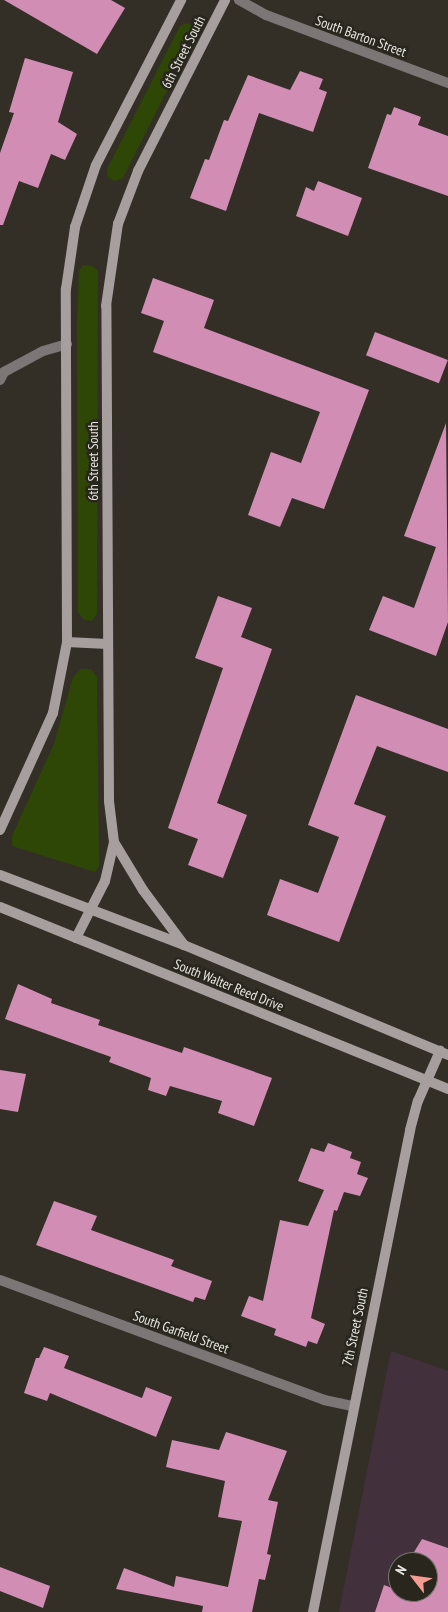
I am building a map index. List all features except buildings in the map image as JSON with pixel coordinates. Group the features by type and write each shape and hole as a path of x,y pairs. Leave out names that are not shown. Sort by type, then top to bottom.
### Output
{"street":[{"name":"6th Street South","path":"0,830 53,712 67,642 66,289 80,212 96,165 181,0"},
{"name":"6th Street South","path":"76,938 105,881 114,842 109,801 106,306 118,224 138,171 225,0"},
{"name":"South Barton Street","path":"239,0 266,15 448,83"},
{"path":"0,380 4,372 42,351 67,344"},
{"path":"67,642 107,644"},
{"path":"114,842 143,890 184,945"},
{"name":"South Walter Reed Drive","path":"0,875 184,945 444,1053"},
{"name":"South Walter Reed Drive","path":"0,907 448,1088"},
{"name":"7th Street South","path":"313,1612 410,1130 428,1079 444,1053"},
{"name":"South Garfield Street","path":"0,1280 324,1400 353,1406"}],"shaded area":[{"path":"391,1351 448,1371 448,1612 339,1612"}],"green space":[{"path":"187,23 194,27 195,35 123,178 115,181 108,178 107,169 180,26"},
{"path":"83,265 92,266 98,271 97,614 92,621 84,620 78,612 77,325 79,271"},
{"path":"81,669 91,669 97,677 99,866 95,872 12,846 12,836 54,744 73,677"}]}
